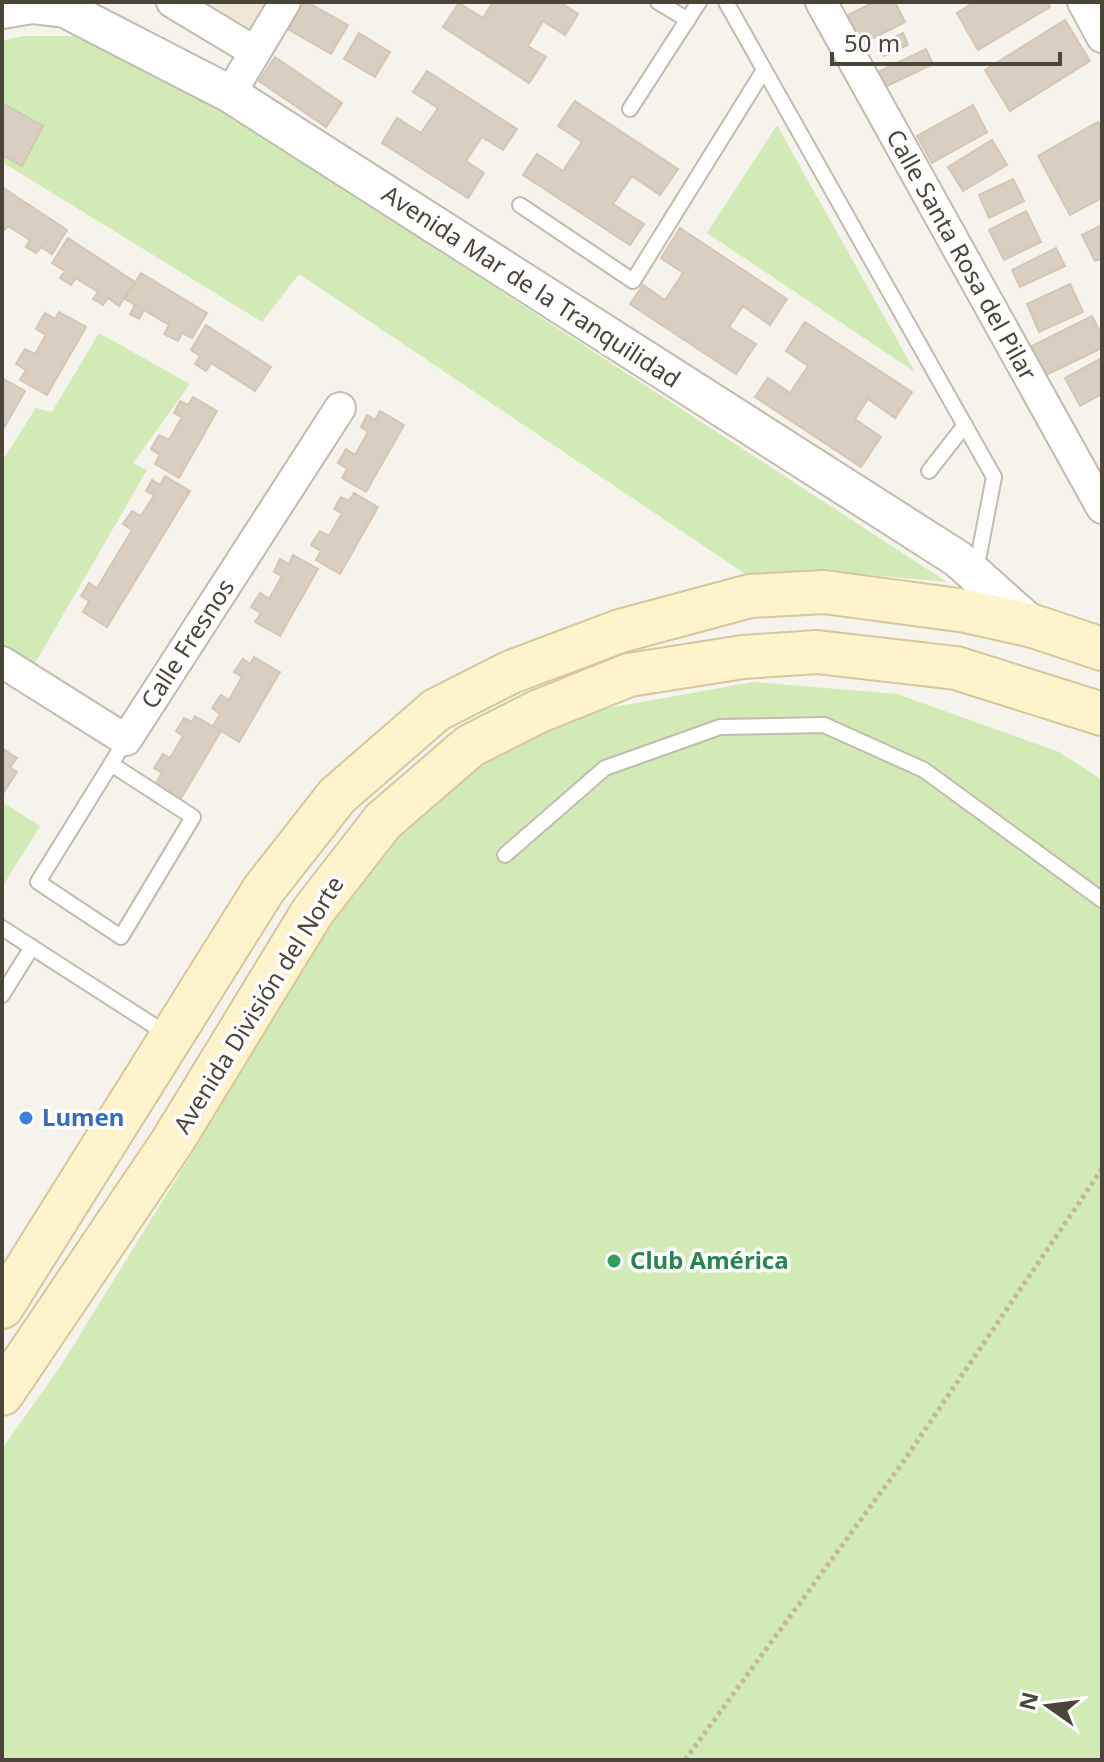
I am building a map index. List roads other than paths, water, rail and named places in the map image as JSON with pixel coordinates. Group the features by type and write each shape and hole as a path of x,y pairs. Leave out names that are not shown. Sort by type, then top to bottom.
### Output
{"main road":[{"path":"2,1307 264,889 337,796 436,710 511,672 620,631 750,596 824,592 971,593 1033,626 1102,649"},
{"name":"Avenida División del Norte","path":"2,1394 172,1142 313,911 383,821 470,746 537,712 629,675 743,657 817,652 956,668 1099,715"}],"street":[{"path":"172,2 255,52"},
{"path":"230,94 285,2"},
{"name":"Calle Santa Rosa del Pilar","path":"821,2 1102,508"},
{"path":"1083,2 1102,37"},
{"name":"Avenida Mar de la Tranquilidad","path":"3,6 32,5 65,9 230,94 958,559 971,593"},
{"name":"Calle Fresnos","path":"118,752 340,408"},
{"path":"2,662 118,752"}],"lane":[{"path":"658,2 688,20"},
{"path":"630,109 699,2"},
{"path":"726,2 994,477 971,593"},
{"path":"520,205 633,281 764,70"},
{"path":"929,471 965,425"},
{"path":"505,855 605,768 720,727 824,725 924,770 1102,900"},
{"name":"Calle Fresnos","path":"118,752 193,817 121,937 38,882 118,752"},
{"path":"2,928 173,1038"},
{"path":"2,995 32,947"}],"place":[{"name":"Lumen","path":"26,1118"},
{"name":"Club América","path":"614,1261"}]}
